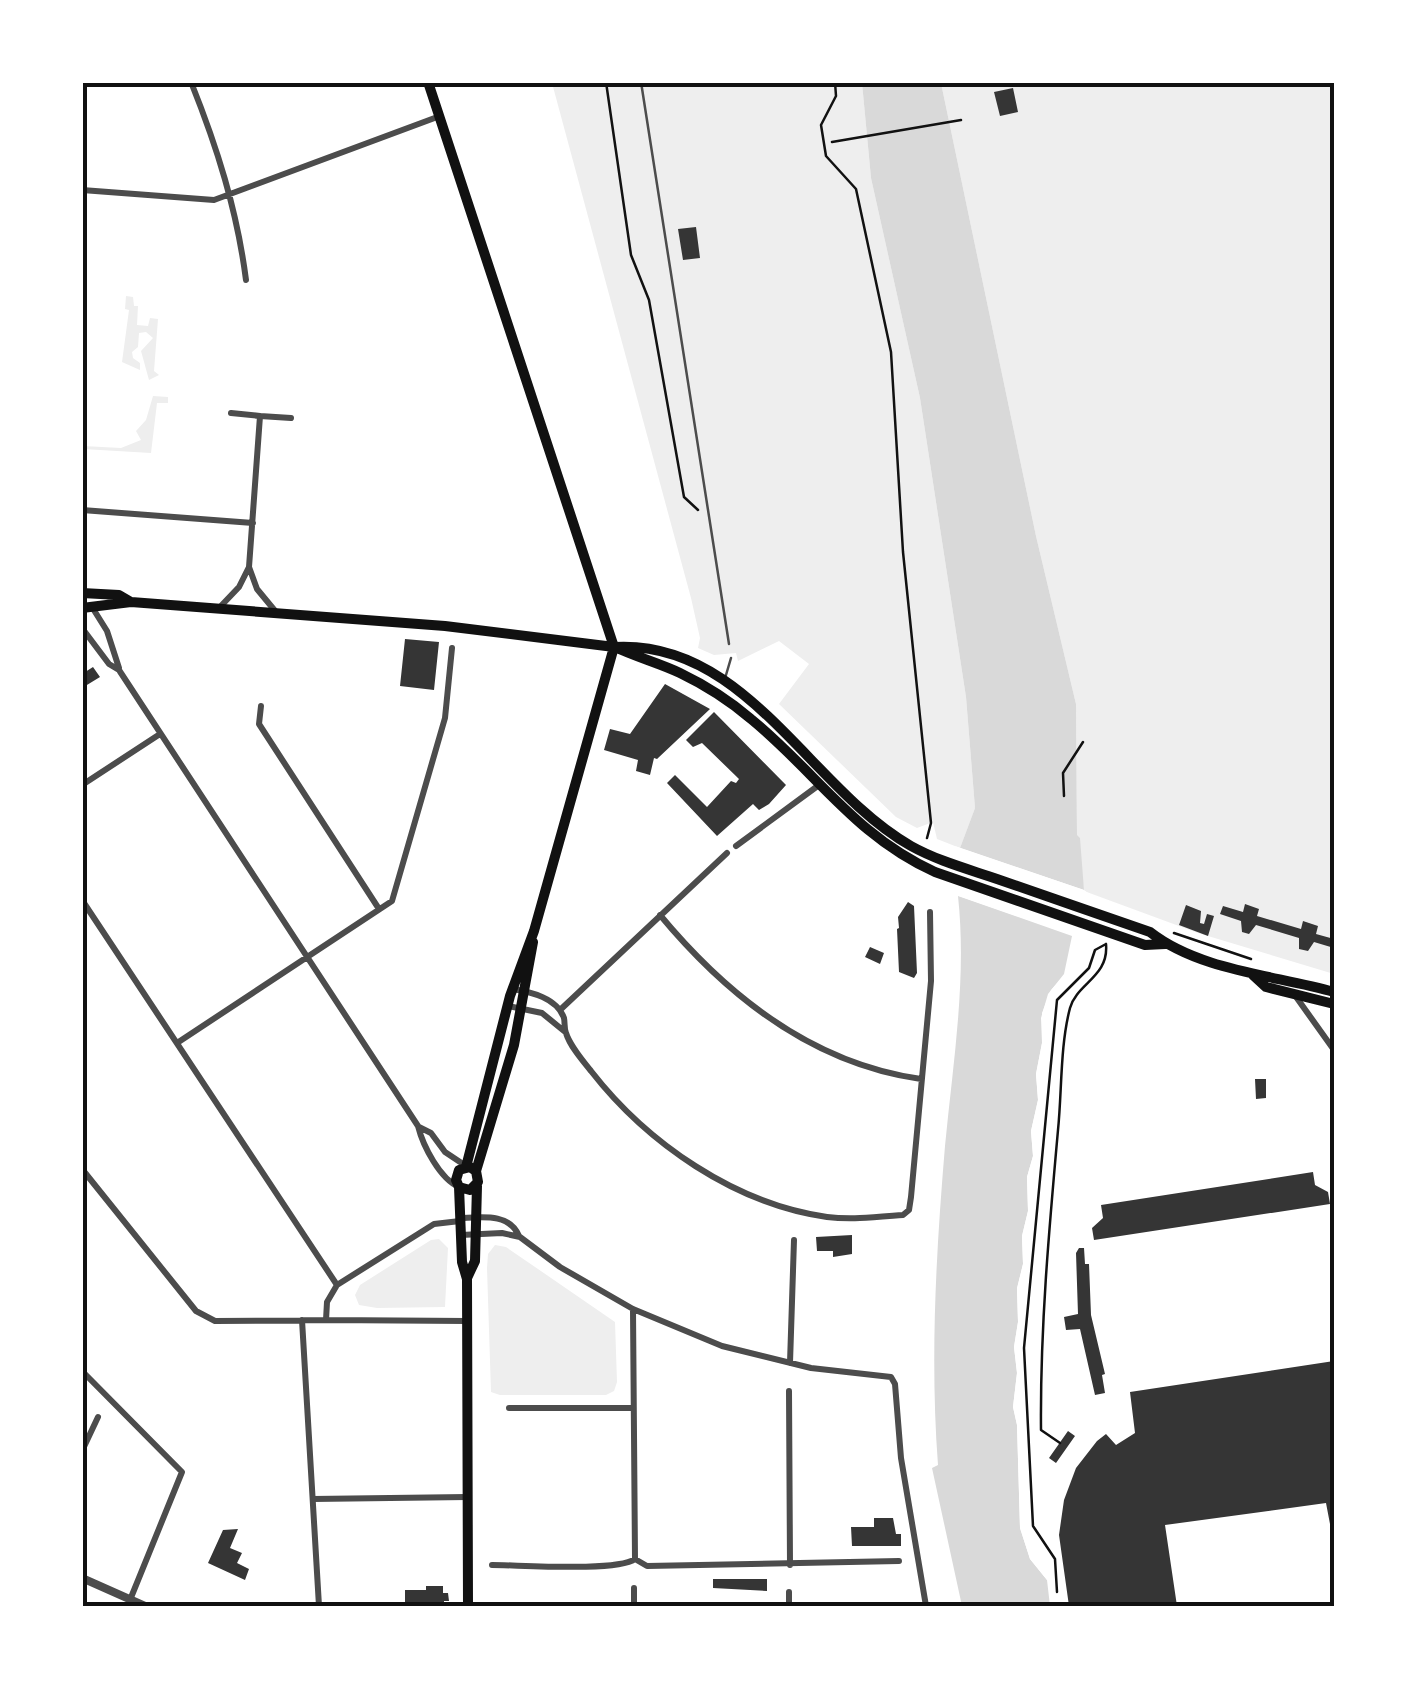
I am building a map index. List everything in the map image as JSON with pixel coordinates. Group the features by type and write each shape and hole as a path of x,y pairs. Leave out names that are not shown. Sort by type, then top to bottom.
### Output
{"main road":[{"path":"428,82 614,647 519,990 508,1006 471,1169 476,1186 475,1262 467,1279"},
{"path":"85,602 454,626 660,650 722,681 785,731 879,825 909,845 1150,932 1165,944 1254,976 1277,977 1331,991"},
{"path":"614,647 680,673 726,700 766,732 882,843 914,862 1145,945 1165,944"},
{"path":"1254,976 1266,988 1334,1004"},
{"path":"468,1606 467,1279 457,1220 456,1176 471,1169 521,1009 519,990"},
{"path":"459,1187 466,1190 476,1186"}],"street":[{"path":"190,82 231,194 246,280"},
{"path":"82,190 207,200 440,116"},
{"path":"231,413 291,418"},
{"path":"219,608 239,588 249,567 260,416"},
{"path":"82,510 252,522"},
{"path":"249,567 257,589 276,612"},
{"path":"85,602 106,631 119,670"},
{"path":"82,628 109,664 119,670 418,1126 421,1138 448,1181 459,1187"},
{"path":"178,1043 392,901 445,718 452,648"},
{"path":"260,706 259,724 379,910"},
{"path":"82,785 160,734"},
{"path":"736,846 819,785"},
{"path":"560,1010 728,853"},
{"path":"82,900 337,1285"},
{"path":"508,1006 542,1013 565,1032 589,1069 632,1116 679,1155 715,1177 755,1196 811,1214 843,1218 907,1214 931,981 930,912"},
{"path":"660,915 738,996 810,1044 864,1066 922,1079"},
{"path":"82,923 93,916"},
{"path":"1277,977 1288,984 1334,1050"},
{"path":"519,990 546,998 560,1010 565,1032"},
{"path":"1307,1012 1308,998 1331,991"},
{"path":"418,1126 431,1133 445,1152 471,1169"},
{"path":"82,1169 202,1317 215,1321 467,1320"},
{"path":"326,1320 327,1302 337,1285 427,1228 457,1220 504,1219 520,1237"},
{"path":"461,1235 502,1233 520,1237 560,1267 633,1310 698,1338 790,1364 888,1376 893,1380 901,1458 926,1606"},
{"path":"790,1364 794,1240"},
{"path":"633,1310 635,1559"},
{"path":"302,1320 319,1606"},
{"path":"82,1371 182,1472 130,1600"},
{"path":"789,1391 790,1565"},
{"path":"509,1408 632,1408"},
{"path":"82,1452 98,1417"},
{"path":"313,1499 468,1497"},
{"path":"635,1559 647,1566 899,1561"},
{"path":"492,1565 595,1566 630,1563 635,1559"},
{"path":"82,1578 145,1606"},
{"path":"634,1588 634,1606"},
{"path":"789,1592 789,1606"}],"lane":[{"path":"642,82 729,644"},
{"path":"726,675 731,658"}],"path":[{"path":"606,82 631,255 648,300 684,497 699,510"},
{"path":"835,82 836,96 822,125 826,156 856,189 890,352 903,552 931,822 927,838"},
{"path":"832,142 961,120"},
{"path":"1064,796 1063,773 1083,742"},
{"path":"1168,931 1264,964"},
{"path":"1057,1592 1055,1558 1033,1526 1024,1348 1057,1000 1089,968 1095,950 1108,942 1099,973 1071,1003 1063,1075 1039,1391 1041,1430 1060,1443"}],"shaded area":[{"path":"552,83 862,83 871,178 920,398 966,697 975,808 960,848 937,839 933,822 917,828 896,817 779,704 809,664 779,641 738,661 736,653 714,655 698,648 700,638 691,598"},
{"path":"862,83 941,83 1036,536 1076,704 1077,835 1084,890 960,848 975,808 966,697 920,398 871,178"},
{"path":"941,83 1334,83 1334,974 1198,933 1084,891 1077,835 1076,704 1036,536"},
{"path":"126,296 133,297 134,306 138,306 137,325 148,326 150,318 158,319 154,371 159,375 149,380 141,351 153,338 146,332 139,333 138,347 132,352 140,370 122,362 129,310 125,309"},
{"path":"153,396 168,397 168,403 157,403 151,453 83,449 121,448 141,440 136,431 146,420"},
{"path":"958,896 1072,936 1064,974 1048,994 1041,1018 1038,1100 1031,1131 1033,1156 1027,1177 1028,1211 1022,1236 1023,1264 1017,1289 1014,1347 1020,1528 1030,1559 1047,1580 1050,1606 962,1606 932,1468 938,1465 934,1346 939,1226 960,990"},
{"path":"439,1239 448,1248 445,1307 359,1305 355,1295 360,1285 431,1240"},
{"path":"495,1245 506,1247 615,1322 614,1391 606,1395 491,1392 487,1268 488,1254"}],"pier":[{"path":"955,846 1088,893 1080,895 1051,885 958,852"},
{"path":"954,892 1074,931 1077,937 956,895 953,902"},
{"path":"1071,968 1069,977 1051,1000 1046,1019 1043,1100 1036,1131 1038,1156 1032,1177 1033,1211 1027,1236 1028,1264 1022,1289 1019,1347 1025,1527 1034,1556 1051,1577 1047,1580 1030,1559 1020,1528 1014,1347 1017,1288 1023,1264 1022,1236 1028,1211 1027,1177 1033,1156 1031,1131 1038,1100 1036,1074 1042,1013 1051,990"}],"building":[{"path":"1013,88 1018,112 1000,116 994,92"},
{"path":"696,227 700,258 683,260 678,229"},
{"path":"405,639 439,642 434,690 400,686"},
{"path":"93,667 100,677 82,688 82,674"},
{"path":"665,684 710,709 654,758 650,775 636,771 638,760 604,750 610,729 630,734"},
{"path":"714,712 786,785 769,804 759,810 753,804 717,836 667,783 675,775 707,807 731,781 736,783 739,779 702,743 693,747 686,740"},
{"path":"908,902 914,906 914,978 899,972 898,917"},
{"path":"1245,904 1259,909 1257,916 1301,929 1303,921 1318,926 1316,934 1334,939 1334,948 1314,942 1308,951 1299,949 1299,938 1256,925 1249,934 1242,932 1241,921 1220,914 1223,906 1243,912"},
{"path":"1186,905 1201,911 1200,923 1204,924 1207,914 1214,916 1208,936 1179,925"},
{"path":"870,947 884,953 880,964 865,957"},
{"path":"1255,1079 1266,1079 1266,1098 1256,1099"},
{"path":"1313,1172 1315,1185 1328,1192 1330,1204 1094,1240 1092,1228 1103,1218 1101,1205"},
{"path":"852,1235 852,1254 833,1257 833,1251 817,1251 816,1237"},
{"path":"1079,1248 1084,1248 1085,1264 1089,1264 1091,1315 1105,1374 1105,1393 1095,1395 1080,1329 1066,1330 1064,1317 1078,1314"},
{"path":"1334,1361 1334,1545 1326,1503 1165,1525 1177,1606 1069,1606 1059,1535 1064,1500 1076,1468 1097,1441 1106,1434 1116,1445 1135,1433 1130,1392"},
{"path":"1068,1431 1075,1436 1056,1463 1049,1458"},
{"path":"874,1518 893,1518 896,1534 901,1534 901,1546 852,1546 851,1527 874,1527"},
{"path":"238,1529 230,1548 242,1553 237,1563 249,1569 245,1580 208,1563 223,1530"},
{"path":"713,1579 767,1579 767,1591 713,1588"},
{"path":"426,1586 443,1586 449,1601 444,1601 444,1606 405,1606 405,1590 426,1590"}]}
